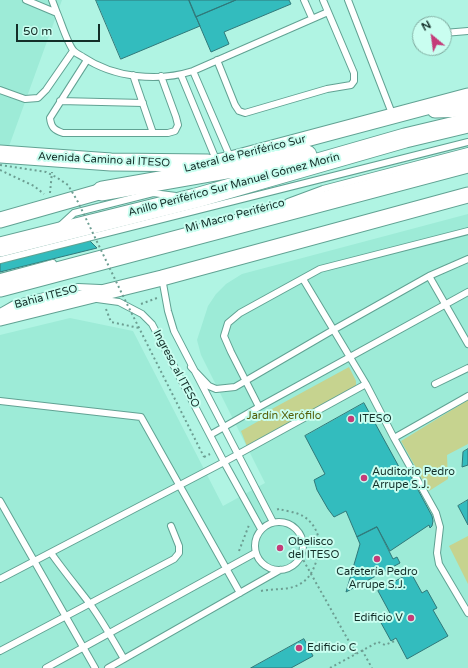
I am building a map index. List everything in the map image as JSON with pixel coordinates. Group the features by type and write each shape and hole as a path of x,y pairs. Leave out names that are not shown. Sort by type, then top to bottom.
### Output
{"highway":[{"name":"Anillo Periférico Sur Manuel Gómez Morín","path":"0,247 196,198 404,138 468,123"},
{"path":"102,191 404,138"},
{"path":"0,287 468,163"},
{"path":"0,290 46,275"}],"main road":[{"name":"Avenida Camino al ITESO","path":"0,154 111,162 218,161"}],"street":[{"name":"Lateral de Periférico Sur","path":"0,220 50,203 102,191 468,96"},
{"path":"415,110 468,109"},
{"path":"0,318 162,278 468,195"}],"lane":[{"path":"26,0 58,12"},
{"path":"52,0 73,51 87,60 121,74 148,78 181,75 193,71 328,12"},
{"path":"304,0 312,18"},
{"path":"217,60 234,105 239,111 245,113 327,89 351,85 354,81 354,73 323,0"},
{"path":"348,0 393,116"},
{"path":"452,32 468,31"},
{"path":"0,90 25,99 38,98 46,90 73,51"},
{"path":"87,60 50,118 51,126 55,130 63,133 168,134 175,131 178,125 176,117 161,76"},
{"path":"193,71 218,161"},
{"path":"133,75 153,133"},
{"path":"181,75 218,161"},
{"path":"60,101 143,103"},
{"name":"Mi Macro Periférico","path":"0,260 468,142"},
{"name":"Mi Macro Periférico","path":"282,204 323,189 468,151"},
{"path":"259,407 224,336 228,323 240,313 320,269 468,231"},
{"path":"192,367 209,386 216,389 236,387 429,276 468,259"},
{"path":"0,277 61,261"},
{"path":"429,276 468,344"},
{"name":"Ingreso al ITESO","path":"162,278 165,297 174,331 273,522"},
{"path":"302,279 366,384 436,513 440,527 436,553 439,564 468,613"},
{"name":"Bahia ITESO","path":"0,312 14,304 78,287 116,289"},
{"path":"210,435 468,292"},
{"name":"Ingreso al ITESO","path":"83,297 119,302 142,314 152,324 224,462 261,529"},
{"path":"435,384 468,368"},
{"path":"0,579 224,462 366,384"},
{"path":"394,438 468,396"},
{"path":"0,401 141,417 240,593"},
{"path":"0,501 95,668"},
{"path":"108,668 280,570 288,568 296,563 301,556 303,547 302,538 298,530 291,524 282,521 273,522 261,529 255,540 255,553 264,566 280,570"},
{"path":"0,651 174,559 179,553 179,546 171,526"},
{"path":"51,552 69,579 90,604 124,659"},
{"path":"46,668 255,553"}],"path":[{"path":"50,203 53,158"},
{"path":"0,165 46,172 68,185 78,202 204,457"},
{"path":"0,170 34,186 50,203"},
{"path":"133,310 144,302 154,298 165,297"},
{"path":"102,300 111,322 139,328"},
{"path":"262,591 292,588 302,583 311,574 319,556 320,541 315,528 303,516 279,509 268,512"},
{"path":"238,554 248,530 249,523"},
{"path":"301,556 356,654"},
{"path":"330,668 378,642 386,645 397,640"},
{"path":"362,650 372,668"}],"shaded area":[{"path":"0,0 62,0 8,149 0,154"},
{"name":"ITESO","path":"468,214 468,668 0,668 0,335 70,318 133,331 223,506 265,483 201,355 197,340 208,306 216,294 226,284 242,274"}],"green space":[{"name":"Jardín Xerófilo","path":"349,367 356,381 356,388 248,449 241,431 271,414 270,410"},
{"path":"468,400 468,444 447,455 448,479 429,491 401,441"},
{"path":"468,536 468,584 449,546"}],"building":[{"path":"96,0 189,0 200,26 121,59"},
{"path":"189,0 236,0 196,17"},
{"path":"236,0 289,0 291,4 224,32 229,44 211,52 196,17"},
{"path":"89,240 97,248 0,272 0,263"},
{"name":"Auditorio Pedro Arrupe S.J.","path":"364,403 404,476 409,473 432,516 433,521 430,528 429,525 390,551 377,527 357,537 346,511 334,517 328,509 317,490 314,480 325,474 305,436"},
{"path":"468,449 468,465 462,467 463,452"},
{"path":"468,500 468,525 458,506"},
{"name":"Cafetería Pedro Arrupe S.J.","path":"377,527 393,559 397,557 400,563 346,592 360,544 357,537"},
{"name":"Edificio V","path":"411,573 422,593 427,590 437,608 433,610 448,636 407,659 396,638 391,641 380,621 391,615 378,591"},
{"name":"Edificio C","path":"304,639 313,656 291,668 251,668"}],"place":[{"name":"ITESO","path":"351,419"},
{"name":"Auditorio Pedro Arrupe S.J.","path":"364,478"},
{"name":"Obelisco del ITESO","path":"280,548"},
{"name":"Cafetería Pedro Arrupe S.J.","path":"377,559"},
{"name":"Edificio V","path":"411,618"},
{"name":"Edificio C","path":"299,648"}]}
